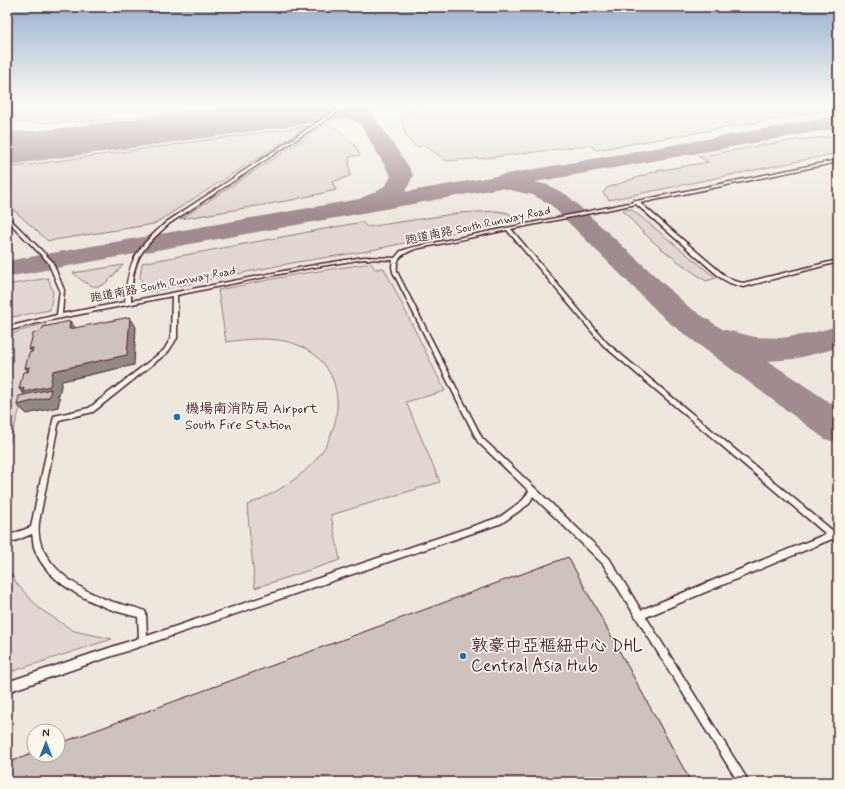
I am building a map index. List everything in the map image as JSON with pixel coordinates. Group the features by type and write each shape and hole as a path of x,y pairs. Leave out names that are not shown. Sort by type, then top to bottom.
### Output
{"lane":[{"path":"128,302 129,280 132,263 144,244 169,222 290,142"},
{"name":"跑道南路 South Runway Road","path":"7,329 59,316 309,266 364,258 396,259 403,252 414,248 635,201 838,161"},
{"path":"635,201 723,277 743,285 838,261"},
{"path":"7,218 50,261 62,290 59,316"},
{"path":"508,229 599,338 836,536 640,614"},
{"path":"396,259 394,266 395,272 480,440 534,490 606,561 744,782"},
{"path":"143,641 142,614 123,611 94,599 69,584 48,565 39,549 34,530 56,418 91,410 166,351 174,338 175,293"},
{"path":"7,687 502,520 526,502 534,490"},
{"path":"7,540 34,530"}],"shaded area":[{"path":"7,142 838,142 838,782 7,782"},
{"path":"195,142 283,142 154,224 48,241 7,204 7,168"},
{"path":"299,142 351,142 360,155 349,157 350,176 332,182 336,190 292,200 181,219"},
{"path":"411,142 644,142 597,150 590,145 486,158 447,161 424,145 415,147"},
{"path":"785,142 838,142 838,153 609,200 603,193 607,188 656,171 708,162 699,157"},
{"path":"631,209 716,278 706,281 662,249 632,221 623,210"},
{"path":"497,211 508,213 518,219 362,252 297,262 147,292 140,278 142,263 362,222 367,227 460,213"},
{"path":"371,263 375,269 384,268 445,391 406,402 440,482 331,515 340,560 255,588 247,505 269,495 289,483 316,460 331,434 336,418 337,402 335,386 329,372 319,359 306,349 289,342 273,339 250,339 226,342 218,290 293,275"},
{"path":"123,265 110,279 100,286 89,285 73,273"},
{"path":"48,278 53,292 50,310 7,318 7,285"},
{"path":"46,323 7,451 7,345 14,333"},
{"path":"7,566 17,584 40,609 74,631 112,639 7,673"}],"building":[{"path":"130,317 127,355 53,371 50,386 23,392 24,388 19,389 23,372 28,372 29,367 25,368 29,353 32,352 33,348 29,349 33,334 42,330 43,327 70,321 69,329"},
{"path":"51,389 49,397 17,405 19,396"},
{"name":"敦豪中亞樞紐中心 DHL Central Asia Hub","path":"568,557 691,782 7,782 7,763 26,756 26,763 66,763 66,741"}],"taxiway":[{"path":"368,204 379,200 393,191 400,182 402,176 398,167 381,142"},
{"path":"7,269 726,142"},
{"path":"509,184 540,190 559,200 678,314 838,428"},
{"path":"724,340 740,345 768,350 794,348 838,337"}],"runway":[{"path":"7,150 69,142"}],"place":[{"name":"機場南消防局 Airport South Fire Station","path":"177,417"},
{"name":"敦豪中亞樞紐中心 DHL Central Asia Hub","path":"463,656"}]}
